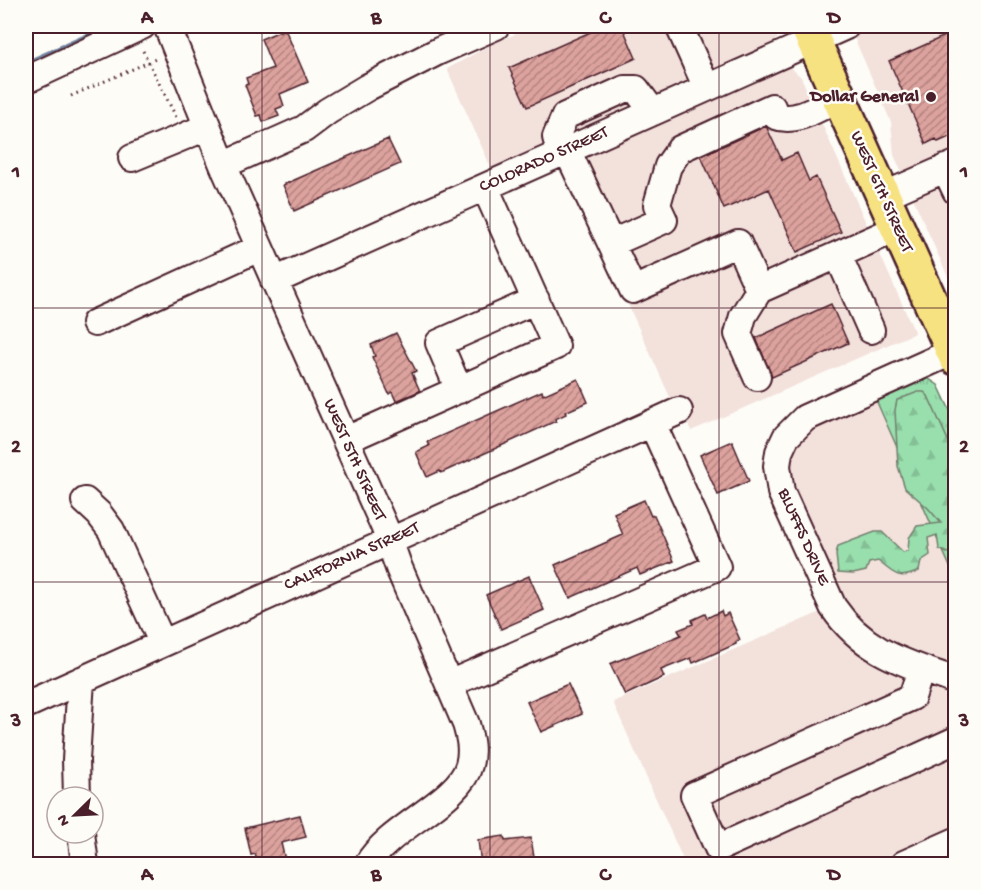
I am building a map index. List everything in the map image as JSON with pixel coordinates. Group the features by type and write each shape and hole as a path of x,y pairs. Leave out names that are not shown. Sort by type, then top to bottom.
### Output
{"highway":[{"name":"WEST 6TH STREET","path":"810,33 954,355"}],"street":[{"path":"223,165 303,129 369,87 439,51 496,26"},
{"path":"681,26 707,87"},
{"path":"759,290 738,243 633,290 612,243 556,137 565,116 631,88 636,89 653,112 707,87 810,33 846,26"},
{"path":"26,80 138,28"},
{"name":"WEST 5TH STREET","path":"171,37 196,131 223,165 389,540 466,724 471,743 469,768 455,788 378,849 368,864"},
{"path":"612,243 664,220 657,205 668,166 680,149 772,107 776,116 784,119 840,98"},
{"path":"132,158 196,131"},
{"name":"COLORADO STREET","path":"274,281 564,151"},
{"path":"883,196 952,174"},
{"path":"346,440 556,346 485,187"},
{"path":"757,377 738,334 743,316 759,290 898,228"},
{"path":"95,323 259,248"},
{"path":"838,255 871,330"},
{"path":"459,390 439,343 536,300"},
{"name":"BLUFFS DRIVE","path":"954,355 805,418 786,437 779,452 777,466 781,492 833,607 843,621 877,650 896,660 956,681"},
{"name":"CALIFORNIA STREET","path":"26,705 679,411"},
{"path":"449,684 717,567 652,423"},
{"path":"85,501 111,530 162,642"},
{"path":"921,669 912,697 694,795 718,848 956,740"},
{"path":"77,785 81,680"},
{"path":"904,864 956,841"},
{"path":"83,845 85,864"}],"path":[{"path":"138,28 149,64 196,131"},
{"path":"71,96 149,64 171,37"}],"shaded area":[{"path":"534,26 777,26 779,33 777,39 765,49 493,172 447,69 492,44"},
{"path":"849,26 955,26 955,293 894,155 891,122"},
{"path":"789,66 801,77 915,333 691,431 680,404 674,406 564,163 770,72"},
{"path":"876,400 955,578 955,669 902,650 876,636 844,603 794,495 789,477 790,457 800,438 817,425"},
{"path":"823,611 852,646 881,666 955,694 955,864 685,864 613,702"}],"green space":[{"path":"923,379 929,379 938,385 955,421 955,578 876,400"},
{"path":"924,392 928,396 955,456 955,550 947,553 939,549 937,535 928,538 930,555 921,561 919,571 912,574 897,575 878,561 869,563 866,571 853,574 838,573 836,554 838,546 875,532 882,532 903,552 908,551 909,538 917,526 941,523 905,488 898,466 895,410 897,400"}],"building":[{"path":"604,26 622,26 636,58 527,107 509,68"},
{"path":"285,29 308,82 280,94 284,106 276,109 279,116 263,122 261,115 257,116 245,85 248,84 246,78 273,68 261,39"},
{"name":"Dollar General","path":"956,31 956,134 938,142 936,139 926,144 889,61"},
{"path":"766,126 782,160 797,153 809,181 816,177 841,232 797,252 769,189 724,209 701,156"},
{"path":"388,139 400,164 294,211 283,185"},
{"path":"831,304 848,343 772,377 756,338"},
{"path":"396,333 416,371 412,373 420,391 396,401 392,392 389,394 372,357 375,356 371,345"},
{"path":"578,379 588,402 565,412 566,414 555,419 556,421 441,473 440,471 427,477 416,452 429,446 427,442 542,391 543,395"},
{"path":"732,441 749,481 718,495 700,455"},
{"path":"644,500 651,516 654,515 674,561 640,575 637,568 570,598 555,565 623,535 614,513"},
{"path":"529,576 544,610 501,629 486,595"},
{"path":"721,611 723,616 728,613 740,640 736,644 693,663 691,658 661,670 664,677 625,695 610,664 681,635 678,630 693,624 692,620 705,614 707,618"},
{"path":"568,684 582,714 541,732 527,702"},
{"path":"300,815 306,837 281,843 286,864 258,864 255,854 251,855 245,828"},
{"path":"504,836 505,841 531,838 535,864 481,864 478,840"}],"waterway":[{"path":"26,63 96,32"}],"place":[{"name":"Dollar General","path":"931,97"}]}
